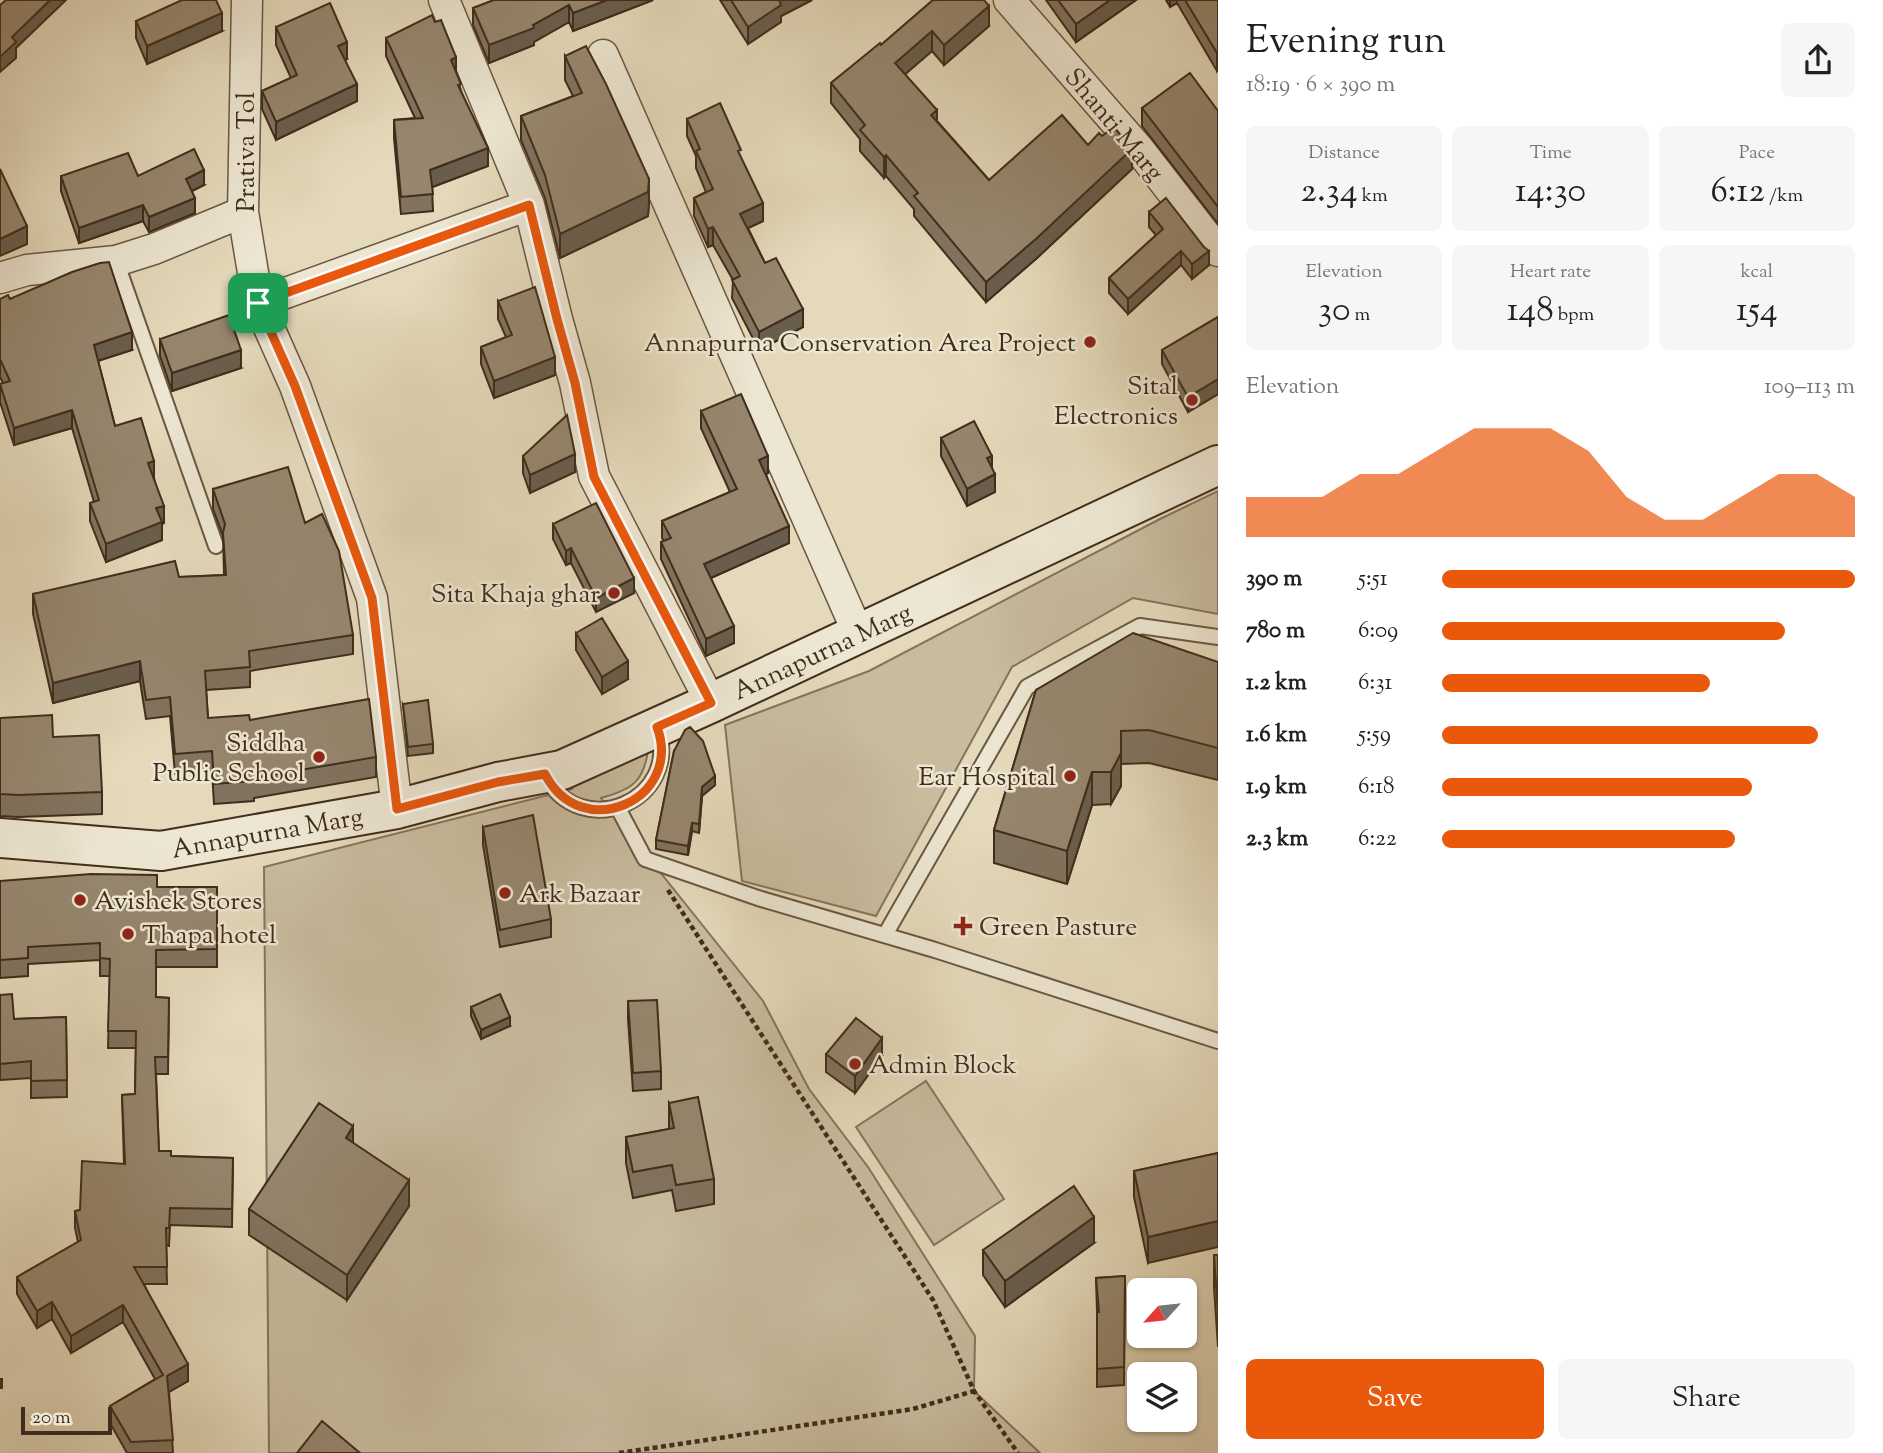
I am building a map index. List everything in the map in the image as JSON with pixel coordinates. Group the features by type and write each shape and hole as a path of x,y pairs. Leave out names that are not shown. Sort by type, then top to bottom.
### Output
{"main road":[{"name":"Annapurna Marg","path":"0,838 161,851 397,809 498,782 562,771 1218,465"}],"street":[{"name":"Prativa Tol","path":"247,0 243,212 258,303 295,386 372,598 397,809"},
{"path":"444,0 529,205 575,383 594,477 711,703"},
{"name":"Shanti Marg","path":"1009,0 1138,148 1218,251"},
{"path":"603,55 858,634"},
{"path":"258,303 529,205"},
{"path":"0,278 27,270 116,261 155,249 243,212"}],"lane":[{"path":"116,261 216,546"},
{"path":"885,935 1027,687 1140,626 1218,638"},
{"path":"545,774 560,796 573,804 596,810 618,808 632,802 653,780 659,766 661,750 657,727"},
{"path":"618,808 645,859 758,898 935,950 1218,1041"}],"path":[{"path":"645,859 678,904 933,1300 974,1391 1018,1453"},
{"path":"620,1453 913,1409 974,1391"}],"shaded area":[{"path":"1218,491 1218,614 1133,598 1012,667 876,916 742,881 725,725 869,671"},
{"path":"648,750 639,778 628,788 601,798 763,1001 809,1089 868,1167 975,1336 974,1391 1040,1453 269,1453 264,867 572,789 569,786"},
{"path":"926,1081 1004,1199 934,1245 856,1127"}],"building":[{"path":"6,0 50,0 12,37 16,42 0,57 0,5"},
{"path":"182,0 216,0 222,13 147,46 136,21"},
{"path":"494,0 607,0 573,13 569,5 533,25 534,28 489,45 473,8"},
{"path":"731,0 779,0 781,5 748,27"},
{"path":"933,0 984,0 989,6 944,45 932,31 895,63 937,110 931,115 989,180 1062,115 1088,145 1099,133 1102,136 1114,127 1132,149 986,282 914,196 918,193 886,155 884,157 860,130 865,125 831,83"},
{"path":"1058,0 1110,0 1076,24"},
{"path":"1185,0 1218,0 1218,53 1217,53"},
{"path":"330,3 347,42 338,46 357,84 276,122 262,91 297,75 276,27"},
{"path":"432,15 435,22 441,20 456,57 451,60 461,84 458,85 488,148 430,170 433,194 401,197 394,120 423,118 386,38"},
{"path":"586,46 649,179 648,192 560,234 545,175 521,116 582,93 565,56"},
{"path":"1190,73 1218,111 1218,207 1142,108"},
{"path":"720,103 741,150 738,151 763,203 740,214 765,263 776,258 803,309 759,332 732,280 740,276 713,227 708,229 694,198 713,189 696,151 700,149 687,119"},
{"path":"194,149 204,170 186,179 195,198 149,217 143,205 79,228 61,176 128,153 138,176"},
{"path":"0,169 27,226 0,239"},
{"path":"1166,198 1209,251 1192,264 1181,251 1128,299 1109,278 1163,229 1149,212"},
{"path":"109,262 132,332 94,345 115,426 141,418 154,461 148,463 164,506 156,508 162,522 106,544 90,503 99,500 72,410 14,428 0,384 10,381 0,359 0,299 8,295 10,299 72,272"},
{"path":"535,287 555,357 494,381 481,347 512,335 498,301"},
{"path":"229,315 241,350 172,373 160,339"},
{"path":"1218,317 1218,379 1188,397 1162,350"},
{"path":"741,394 768,456 759,460 789,526 704,564 734,626 706,639 661,542 671,538 662,521 737,489 701,411"},
{"path":"567,415 575,454 530,475 523,456"},
{"path":"974,421 992,456 987,458 995,474 967,489 941,438"},
{"path":"288,467 305,523 322,514 339,551 353,635 249,651 250,667 205,671 208,718 249,715 250,720 369,699 376,757 254,778 254,781 214,784 212,751 175,754 170,697 146,700 140,661 53,683 33,594 175,561 179,577 226,575 223,533 225,524 213,489"},
{"path":"596,503 634,578 596,598 571,548 566,551 553,524"},
{"path":"602,618 628,661 602,677 576,633"},
{"name":"Ear Hospital","path":"1133,633 1218,662 1218,748 1149,730 1121,731 1121,753 1111,772 1092,772 1067,851 994,830 1036,690"},
{"path":"428,700 433,744 408,747 403,704"},
{"path":"52,715 53,737 99,735 102,792 0,794 0,718"},
{"path":"690,727 703,741 715,776 702,787 699,824 692,823 688,846 656,840 674,751 685,730"},
{"path":"533,815 551,919 500,930 483,827"},
{"path":"91,874 157,875 157,887 217,887 217,949 156,950 156,997 169,998 168,1057 155,1057 159,1151 171,1151 171,1156 233,1158 232,1209 170,1208 169,1228 166,1228 167,1267 134,1267 188,1364 167,1376 173,1440 131,1442 110,1406 163,1375 123,1305 71,1336 52,1302 37,1311 17,1277 81,1240 75,1211 80,1210 82,1161 125,1164 122,1095 135,1094 136,1031 108,1031 110,959 100,958 100,943 28,947 28,958 0,960 0,881"},
{"path":"12,994 14,1019 66,1017 67,1080 31,1081 31,1061 0,1064 0,995"},
{"path":"500,994 510,1017 481,1030 471,1007"},
{"path":"657,1000 661,1071 633,1073 628,1001"},
{"path":"856,1018 882,1038 855,1076 826,1054"},
{"path":"698,1097 714,1179 676,1185 672,1165 633,1172 626,1137 674,1128 669,1103"},
{"path":"319,1103 353,1126 346,1138 409,1180 347,1275 249,1209"},
{"path":"1218,1153 1218,1221 1148,1237 1134,1171"},
{"path":"1074,1186 1094,1217 1005,1281 983,1250"},
{"path":"1214,1255 1218,1255 1218,1313"},
{"path":"1125,1276 1124,1367 1097,1369 1099,1312 1096,1278"},
{"path":"322,1421 360,1453 297,1453"}],"place":[{"name":"Annapurna Conservation Area Project","path":"1090,342"},
{"name":"Sital Electronics","path":"1192,400"},
{"name":"Sita Khaja ghar","path":"614,593"},
{"name":"Siddha Public School","path":"319,757"},
{"name":"Ear Hospital","path":"1070,776"},
{"name":"Ark Bazaar","path":"505,893"},
{"name":"Avishek Stores","path":"80,900"},
{"name":"Green Pasture","path":"963,926"},
{"name":"Thapa hotel","path":"128,934"},
{"name":"Admin Block","path":"855,1064"}],"route":[{"path":"529,205 575,383 594,477 711,703 657,727 661,750 659,766 644,792 632,802 603,811 588,809 560,796 545,774 498,782 397,809 372,598 295,386 258,303 529,205"}]}
